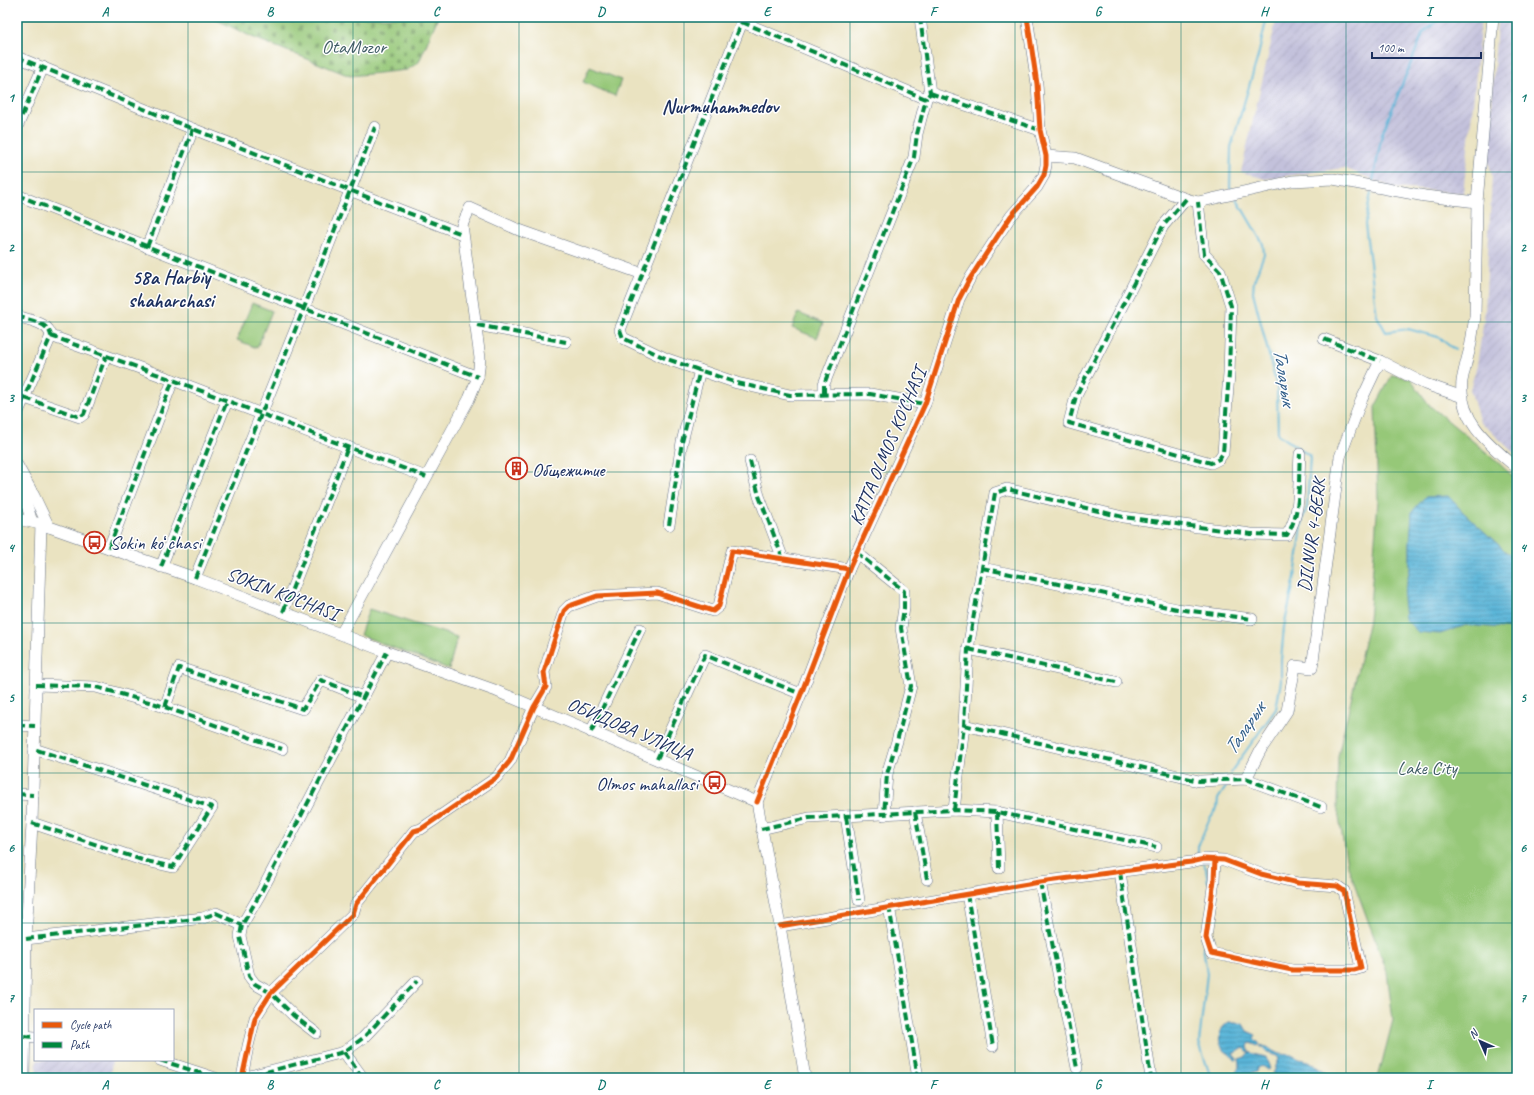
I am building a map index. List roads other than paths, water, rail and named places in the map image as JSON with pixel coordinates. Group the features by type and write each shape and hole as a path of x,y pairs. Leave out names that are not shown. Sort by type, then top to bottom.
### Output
{"street":[{"path":"824,394 824,384 914,157 917,134 928,96 920,17"},
{"name":"KATTA OLMOS KO'CHASI","path":"756,802 801,694 856,552 925,404 959,299 969,280 1000,232 1011,216 1041,181 1044,175 1046,156 1040,130 1037,84 1027,17"},
{"path":"1493,17 1476,202 1475,317 1472,340 1462,381 1466,413 1473,426 1486,441 1517,468"},
{"path":"925,404 870,394 790,395 737,383 667,359 623,338 620,330 743,20 928,96 1040,130"},
{"path":"17,57 193,129 462,234"},
{"path":"17,128 42,67"},
{"path":"195,578 262,414 375,127"},
{"path":"147,247 193,129"},
{"path":"1046,156 1075,158 1186,200 1198,202 1292,181 1333,179 1417,195 1476,202"},
{"path":"17,195 478,377"},
{"path":"1186,200 1164,226 1076,396 1069,423 1211,463 1219,459 1223,453 1229,374 1231,306 1220,271 1204,254 1198,202"},
{"path":"341,634 469,399 478,377 480,358 477,326 462,234 462,225 470,208 519,230 643,274"},
{"path":"17,318 20,317 47,327 52,336 173,380 426,477"},
{"path":"477,326 566,342"},
{"path":"17,414 52,336"},
{"path":"1324,338 1380,361 1424,384 1463,397"},
{"path":"25,398 80,417 84,414 106,356"},
{"name":"DILNUR 4-BERK","path":"1246,780 1260,751 1287,711 1296,666 1312,668 1340,458 1361,401 1380,361"},
{"path":"669,525 682,442 700,370"},
{"path":"109,548 173,380"},
{"path":"161,567 227,401"},
{"path":"283,612 348,447"},
{"path":"954,810 964,725 968,649 995,493 1007,490 1123,517 1251,534 1287,535 1292,528 1297,512 1300,454"},
{"path":"750,461 759,496 783,559"},
{"path":"17,465 34,496 40,524 33,795 26,939 30,1036 24,1078"},
{"path":"17,484 40,524"},
{"name":"SOKIN KO'CHASI","path":"17,519 40,524 195,578 387,652 494,690 534,707"},
{"path":"418,981 363,1038 344,1052 242,1078 255,1018 271,993 353,914 356,904 414,831 421,829 496,778 510,761 534,707 546,687 544,672 564,611 569,606 597,596 657,593 713,611 719,606 732,551 849,569"},
{"path":"856,552 904,591 904,608 901,628 911,686 887,774 884,814"},
{"path":"982,568 1177,609 1252,619"},
{"path":"591,732 640,629"},
{"path":"968,649 1116,682"},
{"path":"316,1033 294,1016 271,993 255,984 249,976 240,936 242,925 259,896 387,652"},
{"path":"657,759 705,655 801,694"},
{"path":"165,707 179,668 303,709 322,680 363,697"},
{"path":"36,685 96,687 165,707 282,749"},
{"name":"ОБИДОВА УЛИЦА","path":"534,707 756,802"},
{"path":"17,725 35,726"},
{"path":"964,725 1200,781 1246,780 1321,807"},
{"path":"32,823 142,860 173,867 212,807 34,749"},
{"path":"17,794 33,795"},
{"path":"756,802 780,926 805,1078"},
{"path":"761,828 810,818 954,810 997,812 1156,847"},
{"path":"915,812 927,879"},
{"path":"997,812 999,868"},
{"path":"846,816 859,900"},
{"path":"780,926 889,906 1040,882 1209,859 1224,860 1260,874 1298,883 1337,886 1344,891 1361,968 1347,971 1292,970 1211,953 1206,938 1214,880 1209,859"},
{"path":"1120,872 1151,1078"},
{"path":"1040,882 1077,1068"},
{"path":"967,894 993,1046"},
{"path":"889,906 918,1078"},
{"path":"26,939 203,918 216,913 242,925"},
{"path":"344,1052 363,1078"},
{"path":"163,1061 215,1078"}],"water":[{"path":"1448,496 1517,562 1517,629 1466,625 1440,634 1418,632 1405,619 1403,598 1410,569 1412,512 1425,497"},
{"path":"1229,1022 1243,1024 1247,1031 1256,1035 1254,1038 1260,1044 1258,1046 1250,1043 1248,1046 1248,1052 1244,1048 1234,1054 1238,1059 1237,1060 1225,1051 1219,1039 1222,1028"},
{"path":"1261,1045 1279,1054 1292,1055 1298,1059 1309,1061 1327,1073 1322,1078 1276,1078 1273,1073 1279,1059 1277,1056 1267,1053 1260,1047"},
{"path":"1250,1051 1253,1054 1266,1057 1270,1069 1268,1070 1264,1067 1260,1067 1257,1068 1256,1072 1245,1076 1244,1078 1235,1078 1235,1073 1240,1065 1239,1059 1245,1057"}],"waterway":[{"name":"Таларык","path":"1232,190 1230,187 1231,147 1258,56 1267,17"},
{"path":"1373,181 1382,134 1423,33 1441,17"},
{"path":"1371,193 1365,224 1377,316 1386,332 1408,329 1438,337 1455,350"},
{"name":"Таларык","path":"1230,773 1276,709 1281,681 1284,627 1295,577 1303,518 1307,507 1310,456 1278,434 1277,387 1253,292 1254,281 1264,254 1263,244 1236,198"},
{"name":"Таларык","path":"1198,857 1198,846 1210,818 1217,808 1218,799 1226,787"},
{"name":"Таларык","path":"1203,864 1206,868 1208,882"},
{"name":"Таларык","path":"1203,946 1207,974 1199,1043 1211,1078"}],"place":[{"name":"Общежитие","path":"517,469"},
{"name":"Sokin koʻchasi","path":"94,542"},
{"name":"Olmos mahallasi","path":"714,783"}],"district":[{"name":"Nurmuhammedov","path":"720,106"},
{"name":"58a Harbiy shaharchasi","path":"171,288"}],"park label":[{"name":"OtaMozor","path":"354,46"},
{"name":"Lake City","path":"1427,767"}]}
